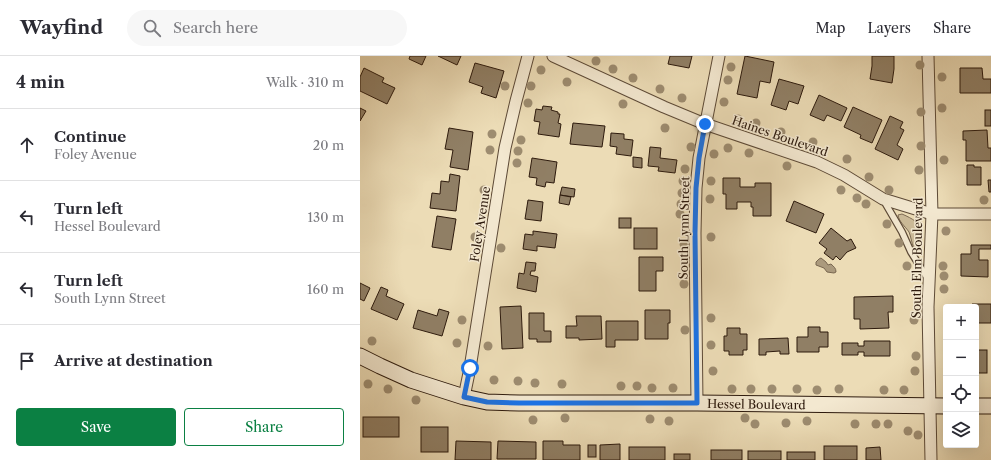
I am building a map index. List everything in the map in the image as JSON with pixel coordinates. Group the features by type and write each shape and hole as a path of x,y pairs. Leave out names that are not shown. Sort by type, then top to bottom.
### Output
{"street":[{"name":"Foley Avenue","path":"464,397 470,368 505,148 528,56"},
{"name":"Haines Boulevard","path":"553,56 664,107 705,124 817,162 844,175 883,199 932,214 991,214"},
{"name":"South Lynn Street","path":"697,403 695,241 696,188 699,158 719,56"},
{"name":"South Elm Boulevard","path":"928,56 932,214 928,306 931,460"},
{"name":"Hessel Boulevard","path":"360,356 410,380 464,397 487,402 943,406"},
{"path":"979,406 991,406"}],"lane":[{"path":"883,199 902,232 911,252 929,282"}],"shaded area":[{"path":"902,214 915,221 920,228 922,237 921,251 918,254 913,247 909,232 901,222 898,215"},
{"path":"821,258 828,265 831,264 836,272 827,272 824,268 816,265 816,262"}],"building":[{"path":"410,56 426,56 422,65 409,59"},
{"path":"438,56 461,56 457,65"},
{"path":"670,56 692,56 689,68 668,64"},
{"path":"745,56 774,62 770,83 760,81 757,98 737,94"},
{"path":"872,56 894,56 892,83 870,79"},
{"path":"475,63 504,71 496,98 481,93 483,87 469,82"},
{"path":"364,68 384,78 382,82 395,88 387,104 360,91 360,77"},
{"path":"960,68 982,68 983,79 991,79 991,93 960,93"},
{"path":"779,79 804,86 798,104 789,101 786,110 771,105"},
{"path":"819,95 847,108 841,121 827,115 824,121 810,115"},
{"path":"543,106 552,107 551,110 560,114 558,123 561,124 559,137 538,134 540,122 534,121 536,109 542,110"},
{"path":"853,107 882,120 872,143 860,138 861,135 844,127"},
{"path":"360,108 366,111 360,121"},
{"path":"985,110 991,110 991,126 985,126"},
{"path":"890,116 903,122 900,128 904,130 897,145 903,149 898,160 875,149"},
{"path":"573,123 605,126 602,147 570,144"},
{"path":"449,128 473,132 468,170 450,167 453,150 445,149"},
{"path":"987,130 988,148 991,148 991,161 966,161 966,140 963,140 963,131"},
{"path":"611,133 624,134 624,139 633,140 631,156 616,154 617,147 610,146"},
{"path":"650,147 661,148 660,158 677,160 675,173 658,171 659,167 648,166"},
{"path":"633,157 642,158 642,168 633,167"},
{"path":"532,158 557,162 554,183 546,182 545,187 536,185 537,178 529,177"},
{"path":"967,165 981,167 981,185 967,185"},
{"path":"450,174 460,176 456,211 430,208 432,193 440,194 441,181 449,182"},
{"path":"723,178 740,178 740,187 755,187 755,183 771,183 771,216 753,216 753,207 751,207 751,202 737,202 737,209 726,209 726,194 723,194"},
{"path":"988,180 991,180 991,192 989,192"},
{"path":"562,187 575,189 574,197 560,195"},
{"path":"560,195 571,197 569,205 559,203"},
{"path":"528,200 543,202 541,221 525,219"},
{"path":"794,201 824,214 816,233 786,221"},
{"path":"437,216 456,219 451,250 432,247"},
{"path":"619,218 631,218 631,228 619,228"},
{"path":"634,228 657,228 657,249 634,249"},
{"path":"831,228 847,241 851,239 856,248 847,252 840,260 836,256 833,260 824,253 827,249 819,243"},
{"path":"533,231 557,234 555,248 537,246 537,251 523,249 525,234 533,235"},
{"path":"971,245 991,245 991,249 979,249 979,260 988,260 988,277 961,276 961,254 971,254"},
{"path":"639,257 663,257 663,271 656,271 656,291 639,291"},
{"path":"526,262 536,263 535,271 531,271 530,275 538,277 536,292 517,288 519,273 524,274"},
{"path":"360,283 370,288 364,301 360,299"},
{"path":"381,287 388,290 386,296 404,304 397,320 371,309"},
{"path":"893,296 893,312 888,312 889,328 860,329 860,319 854,319 854,297"},
{"path":"979,304 991,304 991,323 979,323"},
{"path":"521,306 523,348 502,349 500,307"},
{"path":"439,309 449,312 442,336 413,328 418,310 437,316"},
{"path":"645,310 670,310 668,339 645,339"},
{"path":"529,313 544,313 544,331 551,331 551,342 537,342 537,339 529,339"},
{"path":"576,316 601,316 602,339 579,340 579,338 566,338 566,326 577,326"},
{"path":"606,321 638,321 638,340 615,340 615,347 606,347"},
{"path":"808,327 820,327 820,332 828,332 828,347 819,347 819,352 797,352 797,337 808,337"},
{"path":"727,328 740,328 740,334 747,334 747,350 743,350 743,355 729,355 729,351 724,351 724,336 727,336"},
{"path":"788,338 789,354 780,354 780,351 766,352 766,355 759,355 759,339"},
{"path":"864,341 890,341 890,356 864,356 864,352 858,352 858,355 842,355 842,343 858,343 858,346 864,346"},
{"path":"979,350 987,350 987,373 979,373"},
{"path":"363,417 399,417 399,437 363,437"},
{"path":"421,427 448,427 448,452 421,452"},
{"path":"456,441 491,442 491,460 455,460"},
{"path":"498,441 536,442 536,459 497,459"},
{"path":"543,441 563,441 563,445 580,445 580,460 543,460"},
{"path":"620,444 620,460 600,460 600,445"},
{"path":"588,445 596,445 596,457 588,457"},
{"path":"824,446 857,446 857,460 824,460"},
{"path":"629,447 665,447 665,460 629,460"},
{"path":"880,447 881,460 866,460 866,448"},
{"path":"711,450 742,450 742,460 711,460"},
{"path":"748,451 781,451 781,460 748,460"},
{"path":"787,452 815,452 815,460 787,460"},
{"path":"674,454 690,454 690,460 674,460"}],"route":[{"path":"470,368 464,397 487,402 697,403 695,233 696,188 699,158 705,124"}]}
